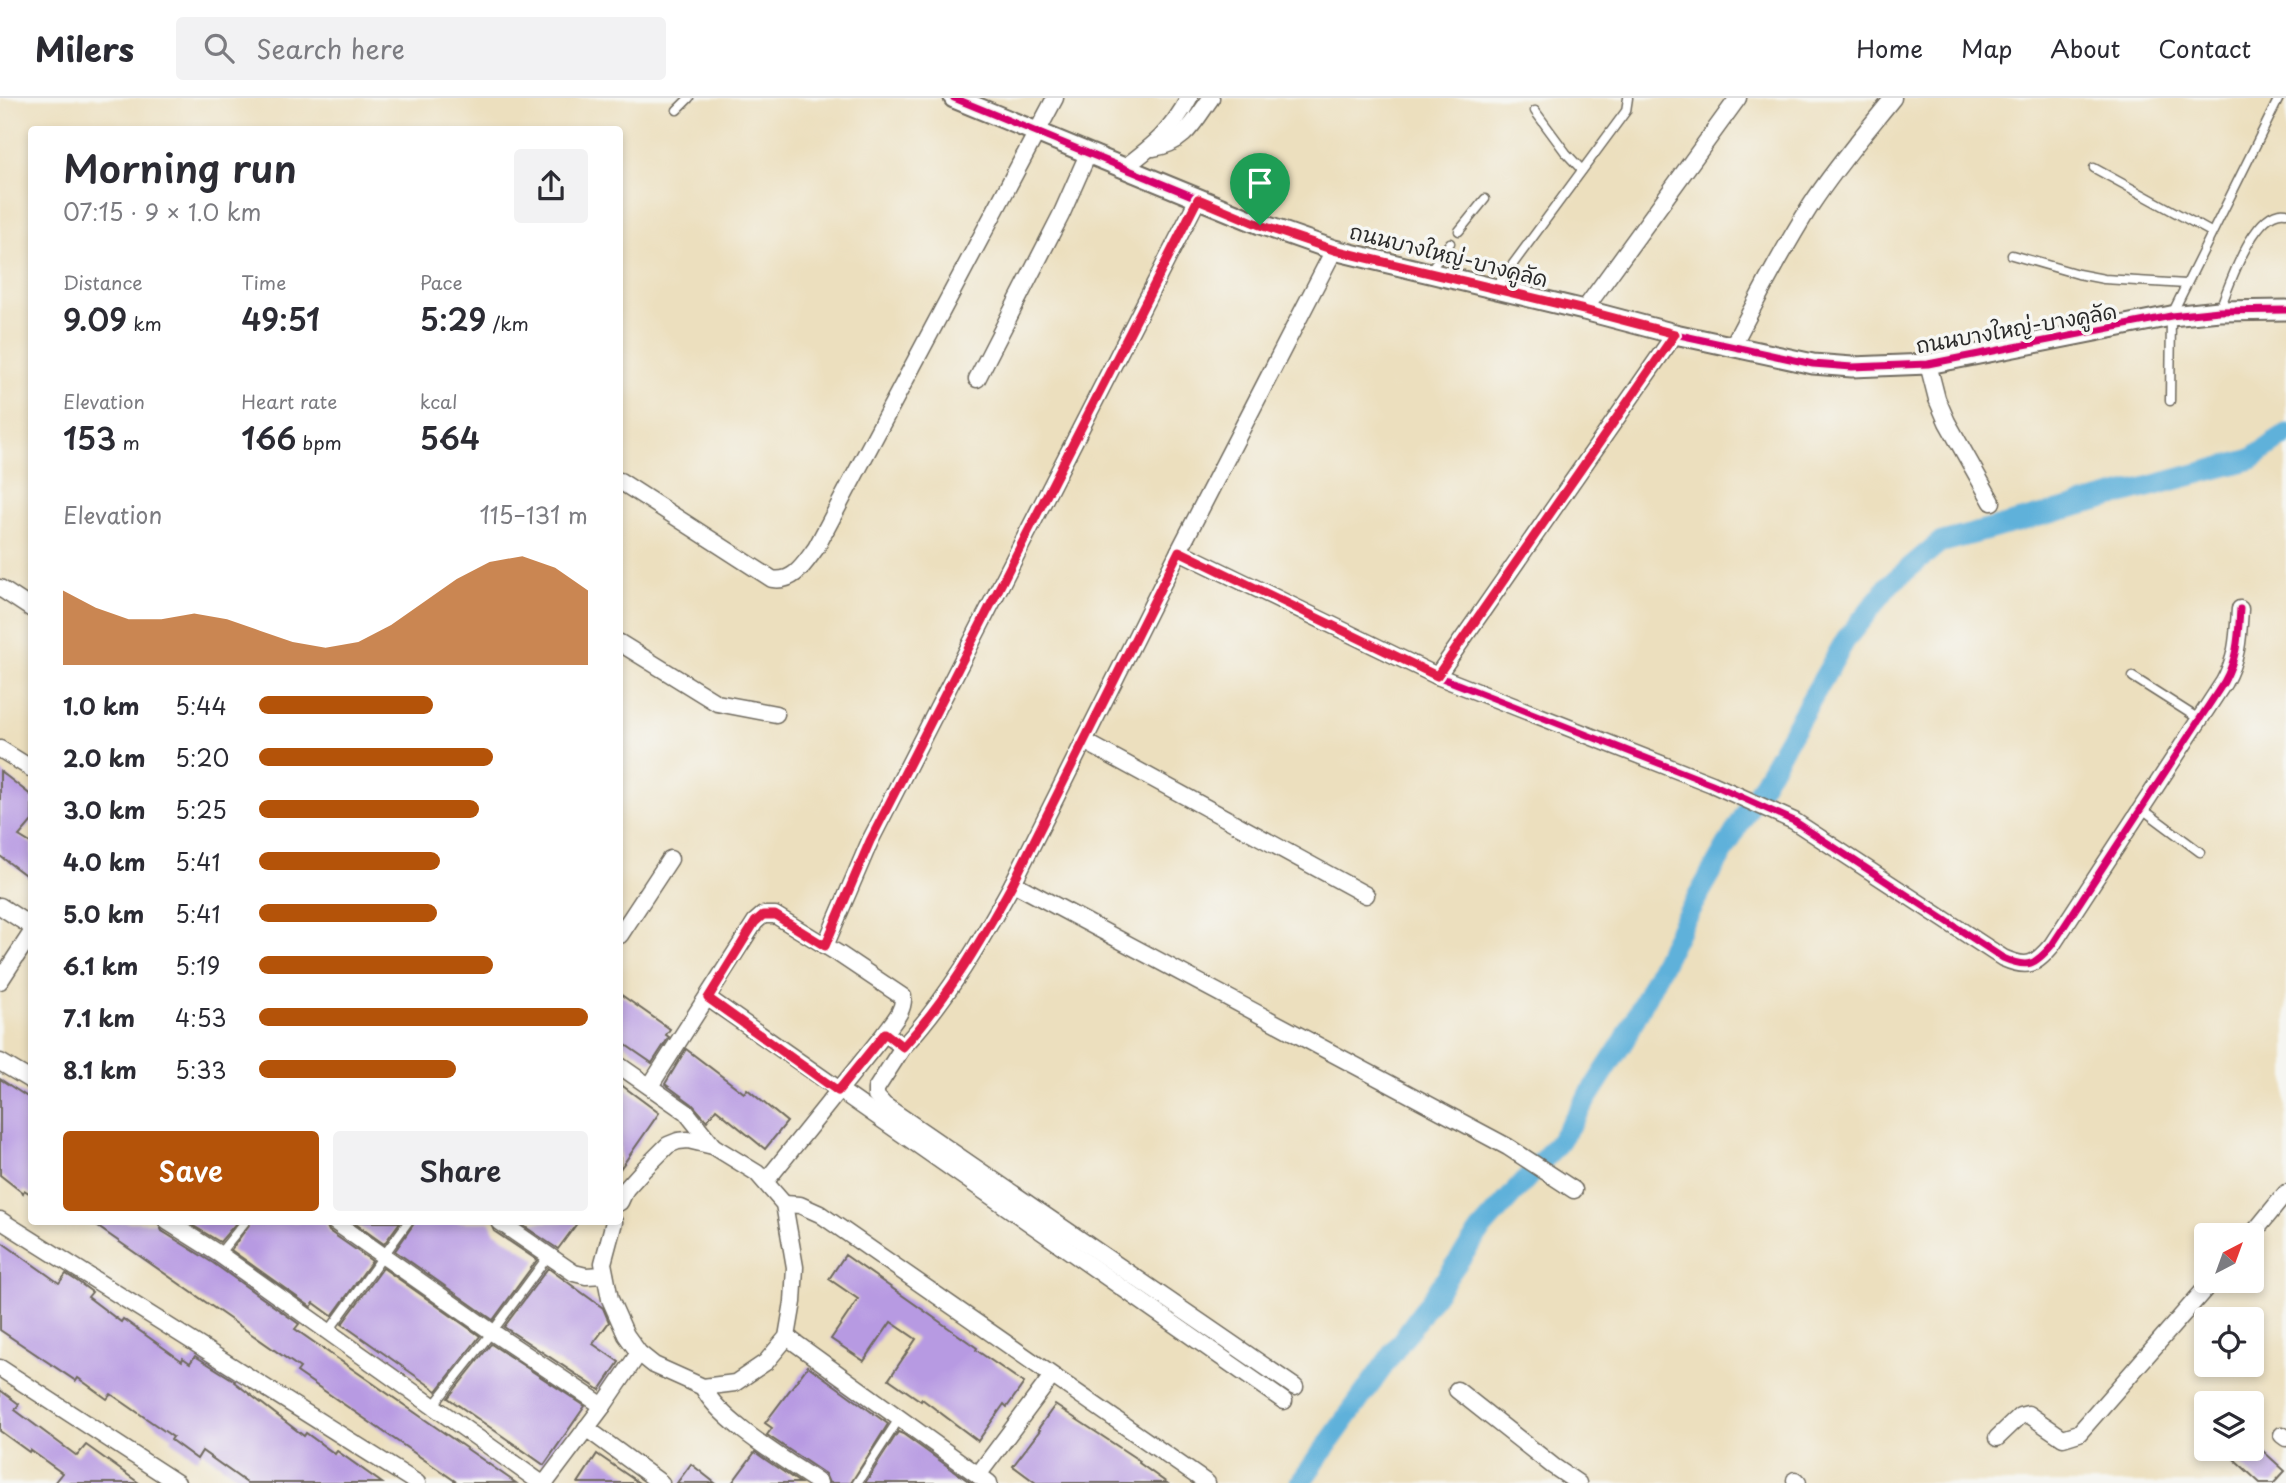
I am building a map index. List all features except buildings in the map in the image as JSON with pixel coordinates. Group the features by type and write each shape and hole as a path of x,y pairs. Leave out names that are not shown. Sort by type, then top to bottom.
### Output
{"street":[{"name":"ถนนบางใหญ่-บางคูลัด","path":"954,98 1260,225 1334,250 1732,348 1813,364 1852,367 1928,364 2171,316 2219,311 2286,310"},
{"path":"623,483 772,579 782,580 802,568 816,548 1055,98"},
{"path":"1124,168 1164,136 1189,98"},
{"path":"1150,148 1168,146 1181,137 1211,98"},
{"path":"1584,310 1738,98"},
{"path":"1732,348 1771,272 1810,206 1893,98"},
{"path":"977,379 1061,215 1088,154"},
{"path":"825,946 870,841 1198,199"},
{"path":"1295,1387 884,1105 876,1096 876,1089 903,1047 935,1012 986,933 1334,250"},
{"path":"1437,676 1675,334"},
{"path":"1928,364 1937,399 1947,422 1992,502"},
{"path":"1179,551 1437,676 1712,784 1794,821 2003,958 2017,964 2030,964 2040,959 2052,945 2234,664 2240,609"},
{"path":"0,588 28,606"},
{"path":"623,645 717,704 776,714"},
{"path":"1084,741 1366,895"},
{"path":"0,748 28,766"},
{"path":"623,930 670,859"},
{"path":"1013,883 1528,1158 1574,1190"},
{"path":"0,906 28,924"},
{"path":"650,1086 755,922 763,915 775,915 903,997 901,1011 885,1033 766,1181"},
{"path":"0,981 28,938"},
{"path":"708,998 1284,1401"},
{"path":"885,1033 903,1047"},
{"path":"0,1062 28,1079"},
{"path":"623,1068 686,1112 713,1146"},
{"path":"613,1225 603,1263 610,1299 626,1335 639,1353 654,1365 703,1387 735,1383 766,1362 787,1337 795,1267 784,1204 757,1172 713,1146 688,1140 678,1141 668,1145 623,1191"},
{"path":"2261,1223 2286,1194"},
{"path":"784,1204 800,1205 820,1214 1208,1483"},
{"path":"0,1220 417,1483"},
{"path":"173,1225 219,1254 543,1483 603,1406 639,1353"},
{"path":"339,1225 603,1406"},
{"path":"504,1225 574,1273 586,1276 605,1275"},
{"path":"1997,1438 2013,1421 2028,1414 2063,1438 2079,1433 2202,1293"},
{"path":"787,1337 984,1479 1052,1376"},
{"path":"0,1368 177,1483"},
{"path":"703,1387 708,1399 726,1417 819,1483"},
{"path":"1457,1391 1578,1483"},
{"path":"586,1428 661,1483"}],"lane":[{"path":"677,110 689,98"},
{"path":"1494,289 1626,110 1628,98"},
{"path":"2170,401 2171,316 2279,98"},
{"path":"1535,111 1582,170"},
{"path":"2094,168 2211,232"},
{"path":"1460,231 1485,199"},
{"path":"2219,311 2238,264 2258,227 2268,217 2280,212 2286,213"},
{"path":"1427,273 1450,243"},
{"path":"2012,255 2104,279 2186,284"},
{"path":"2133,677 2199,719"},
{"path":"2141,808 2200,852"},
{"path":"219,1254 243,1225"},
{"path":"328,1332 406,1225"},
{"path":"433,1406 549,1255"},
{"path":"857,1483 899,1419"}],"waterway":[{"path":"1300,1483 1480,1231 1559,1142 1625,1039 1683,922 1846,639 1890,584 1939,543 2252,459 2286,434"}],"cycle path":[{"path":"954,98 1260,224 1334,250 1675,334 1813,364 1852,367 1928,364 2171,316 2219,311 2286,310"},
{"path":"1179,551 1437,676 1712,784 1794,821 2003,958 2025,964 2036,961 2052,945 2224,682 2235,655 2240,609"}],"route":[{"path":"1198,199 1260,225 1334,250 1675,334 1437,676 1179,551 986,933 935,1012 903,1047 885,1033 838,1091 708,998 755,922 763,915 775,915 825,946 870,841 1198,199"}]}
